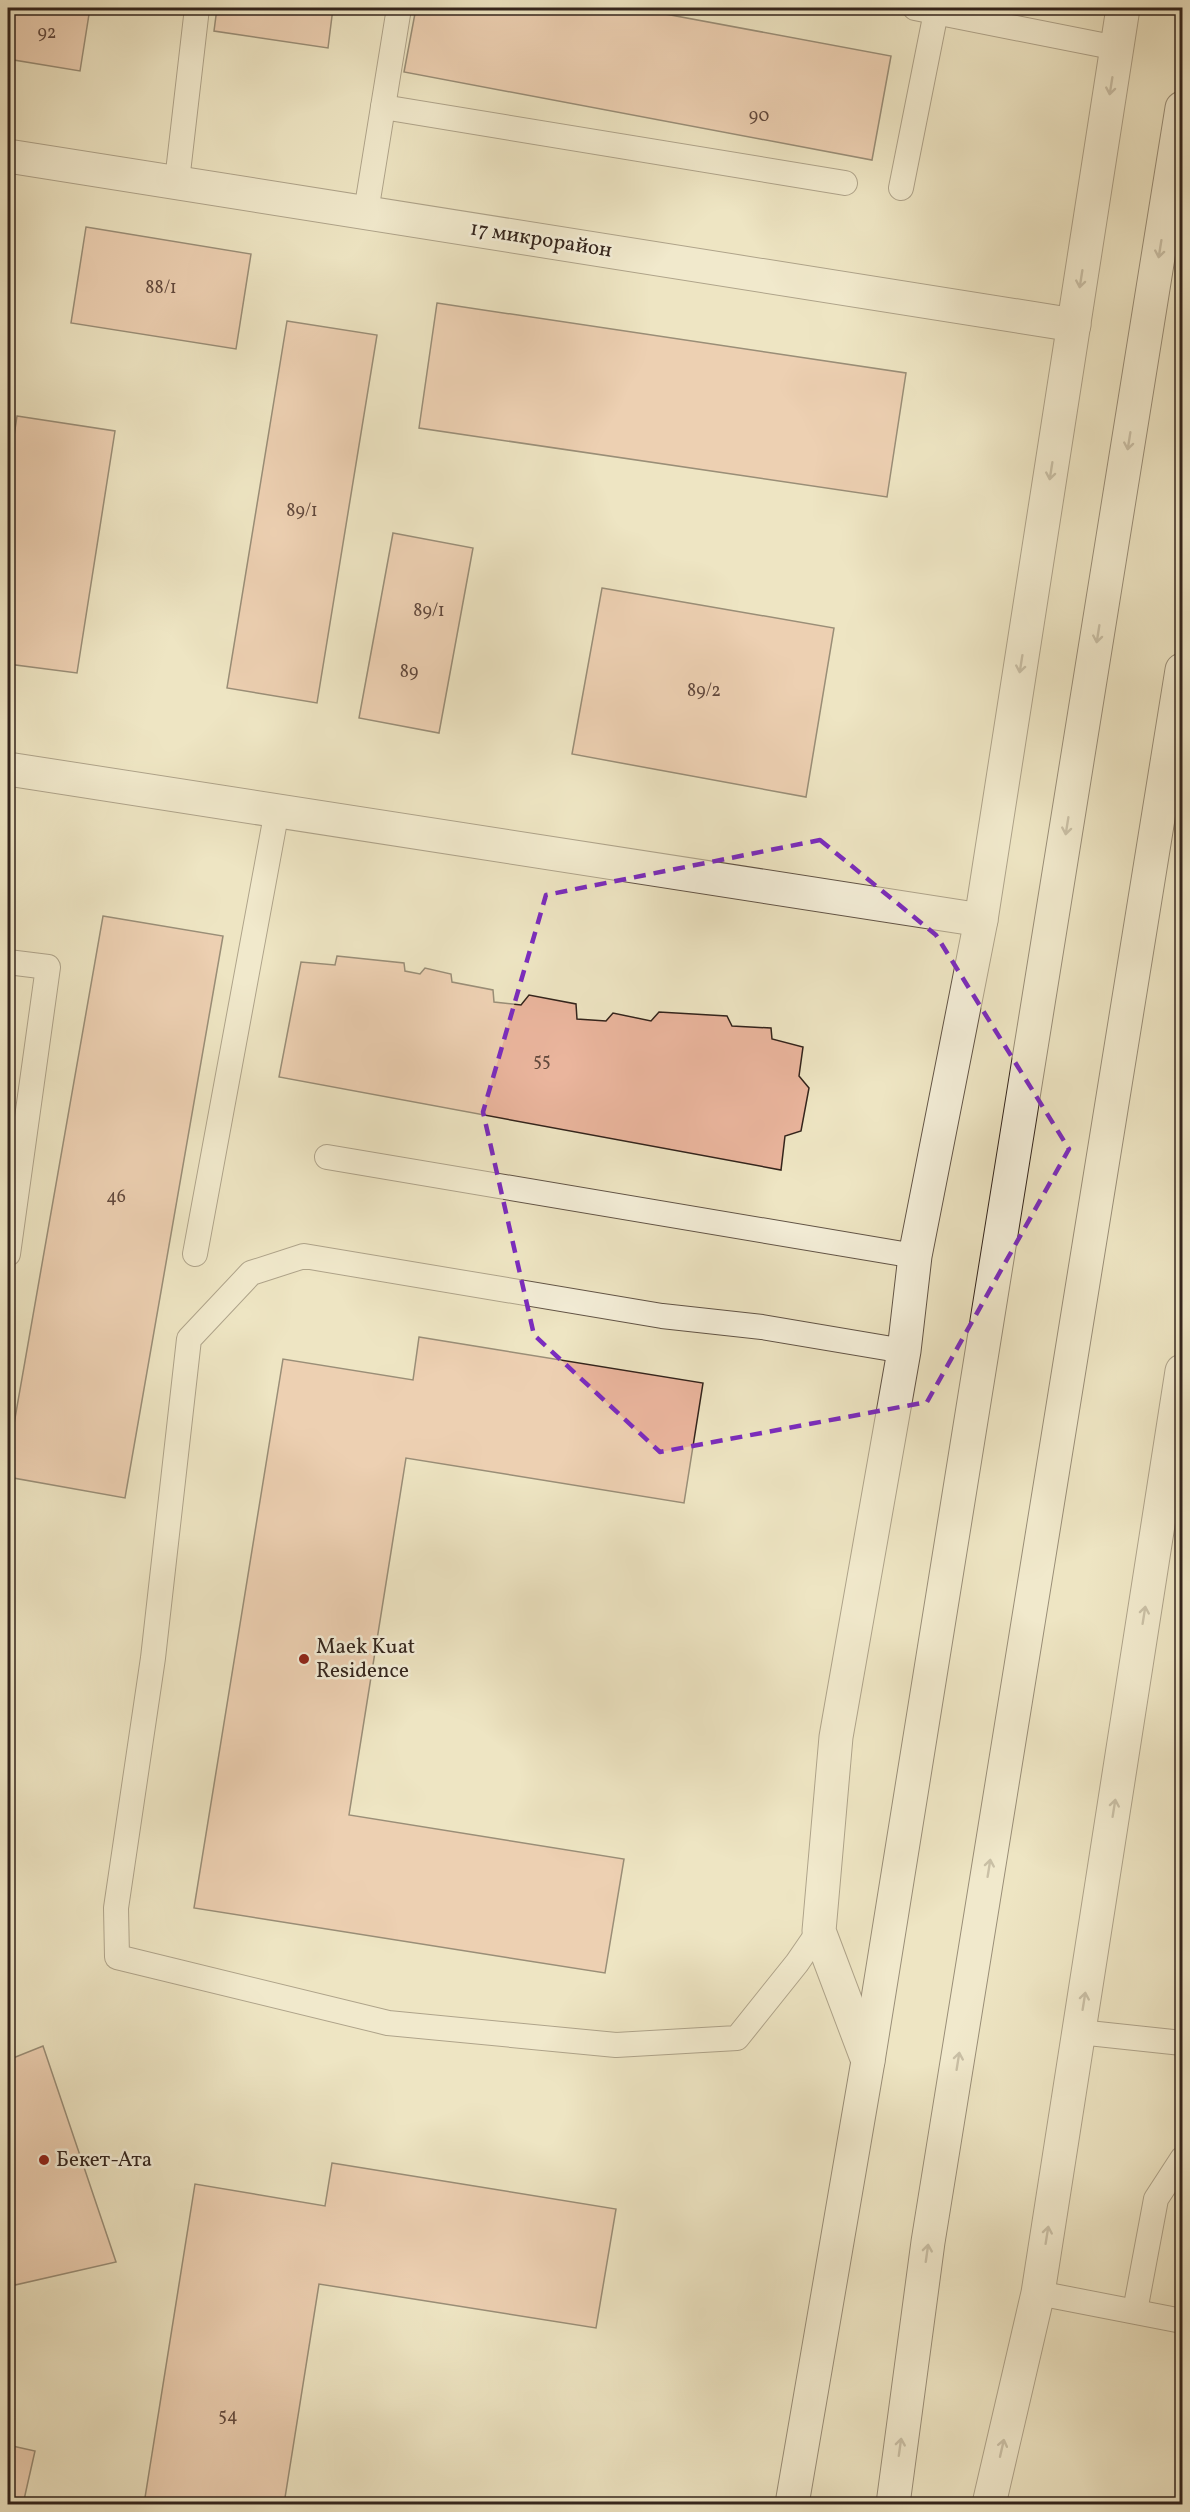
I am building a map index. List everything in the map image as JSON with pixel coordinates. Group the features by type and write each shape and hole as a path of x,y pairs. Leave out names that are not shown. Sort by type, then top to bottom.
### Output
{"street":[{"path":"868,2061 819,1931 836,1737 904,1351 915,1256 981,920 1123,8"},
{"path":"792,2505 868,2061 1182,108"},
{"name":"17 микрорайон","path":"8,156 1074,325"},
{"path":"893,2505 928,2242 1182,670"},
{"path":"8,769 981,920"},
{"path":"989,2505 1038,2293 1182,1371"}],"lane":[{"path":"177,182 197,8"},
{"path":"366,212 399,8"},
{"path":"901,188 926,10 1117,48"},
{"path":"383,107 845,183"},
{"path":"195,1254 277,810"},
{"path":"8,962 48,967 8,1254"},
{"path":"327,1157 915,1256"},
{"path":"819,1931 797,1963 737,2038 616,2045 388,2023 117,1957 116,1908 153,1658 189,1339 251,1273 304,1256 650,1314 762,1327 904,1351"},
{"path":"1079,2032 1182,2043"},
{"path":"1135,2311 1156,2199 1182,2159"},
{"path":"1038,2293 1182,2321"}],"highlighted area":[{"path":"820,840 936,935 1069,1149 927,1402 660,1452 534,1335 483,1112 546,895"}],"building":[{"path":"8,8 90,8 80,71 8,59"},
{"path":"217,8 333,8 328,48 214,31"},
{"path":"416,8 633,8 891,56 872,160 404,72"},
{"path":"86,227 251,254 236,349 71,323"},
{"path":"437,303 906,373 887,497 419,428"},
{"path":"287,321 377,335 317,703 227,688"},
{"path":"17,416 115,431 77,673 8,664 8,476"},
{"path":"393,533 473,548 439,733 359,718"},
{"path":"602,588 834,628 806,797 572,754"},
{"path":"103,916 223,936 125,1498 8,1477 8,1458"},
{"path":"337,956 404,963 405,971 420,974 425,968 451,974 452,982 493,990 494,1002 521,1005 529,995 576,1004 577,1019 606,1021 613,1013 651,1021 659,1012 727,1016 732,1026 771,1028 772,1039 803,1047 799,1076 809,1088 801,1131 785,1136 781,1170 279,1077 301,962 335,965"},
{"name":"Maek Kuat Residence","path":"419,1337 703,1383 684,1503 406,1458 349,1815 624,1859 605,1973 194,1908 283,1359 413,1380"},
{"name":"Бекет-Ата","path":"43,2046 116,2262 15,2285 8,2260 8,2060"},
{"path":"332,2163 616,2209 596,2328 319,2284 284,2504 144,2504 195,2184 325,2206"},
{"path":"8,2445 35,2451 23,2504 8,2504"}],"place":[{"name":"Maek Kuat Residence","path":"304,1659"},
{"name":"Бекет-Ата","path":"44,2160"}]}
